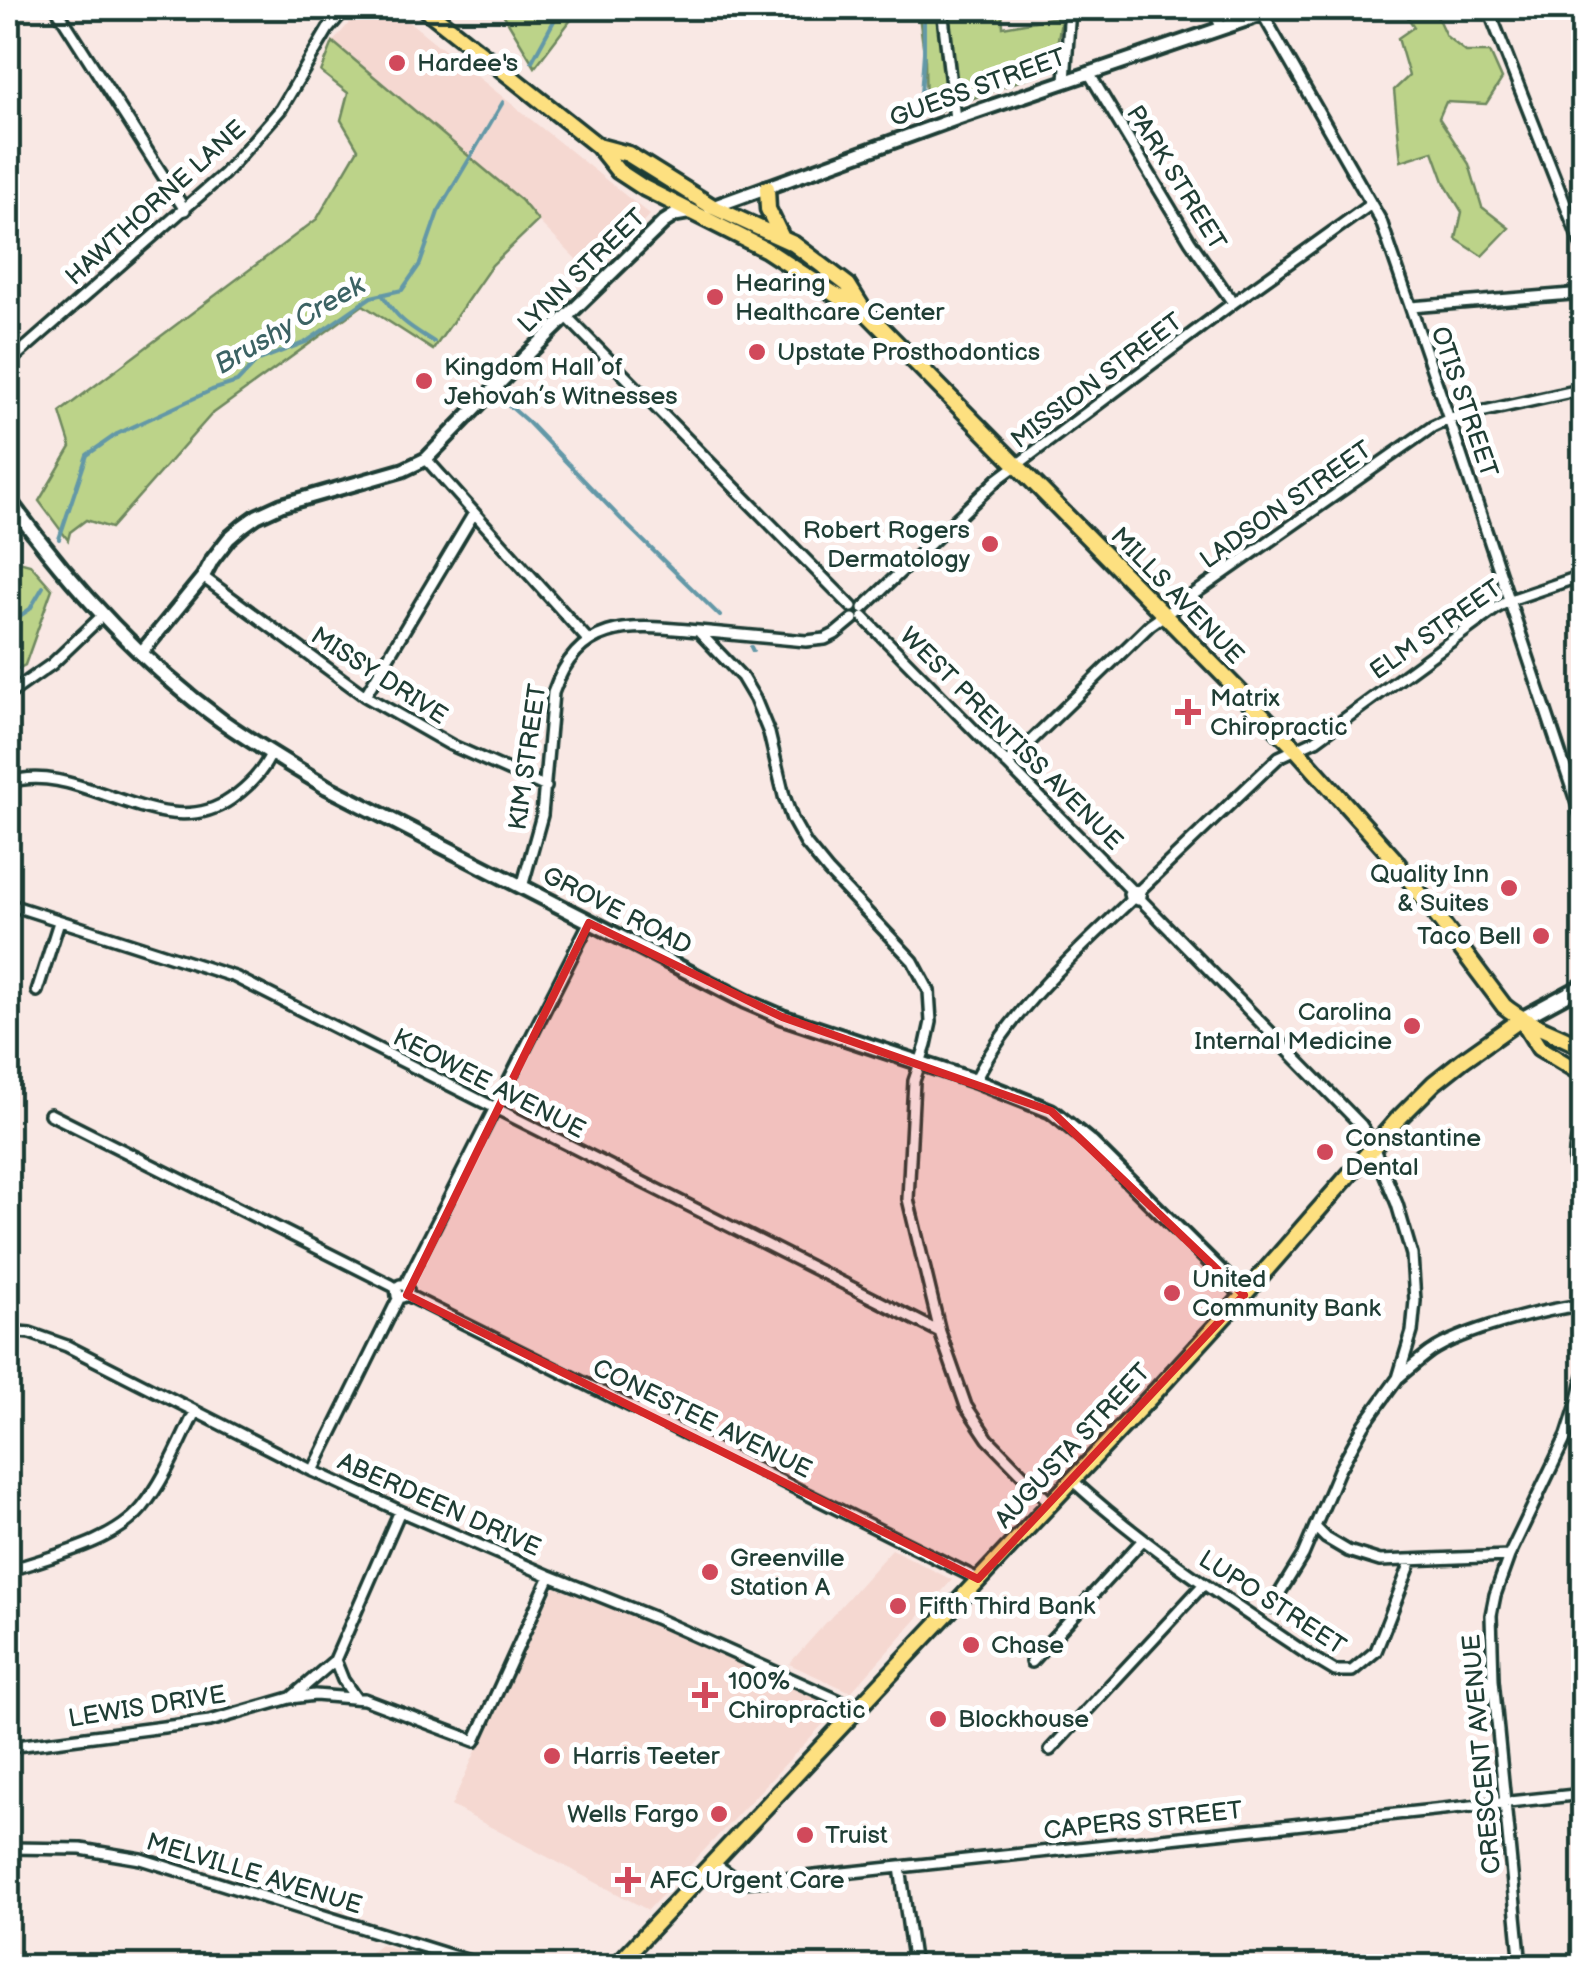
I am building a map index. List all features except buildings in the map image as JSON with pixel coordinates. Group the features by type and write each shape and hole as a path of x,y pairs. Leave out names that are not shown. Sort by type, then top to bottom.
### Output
{"main road":[{"name":"MILLS AVENUE","path":"424,8 598,146 618,171 655,194 766,249 862,309"},
{"name":"MILLS AVENUE","path":"598,146 628,154 714,207 794,244 848,285 862,309 1296,750 1383,846 1498,1000 1521,1020 1538,1048 1584,1075"},
{"path":"767,188 768,209 782,239"},
{"name":"GROVE ROAD","path":"8,500 102,616 221,720 271,754 327,787 744,1001 1051,1111 1078,1131 1162,1211 1244,1295"},
{"name":"AUGUSTA STREET","path":"616,1966 1244,1295 1373,1146 1434,1084 1521,1020 1584,985"},
{"path":"1521,1020 1584,1048"}],"street":[{"path":"56,8 185,210"},
{"name":"HAWTHORNE LANE","path":"8,363 185,210 264,132 328,29 346,8"},
{"path":"942,8 955,119"},
{"path":"1065,81 1070,8"},
{"path":"1213,8 1220,26"},
{"name":"GUESS STREET","path":"690,212 714,207 955,119 1281,8"},
{"path":"1488,8 1584,252"},
{"name":"OTIS STREET","path":"1262,13 1371,204 1392,250 1584,825"},
{"name":"PARK STREET","path":"1088,73 1190,242 1232,303"},
{"name":"MISSION STREET","path":"588,640 631,628 806,641 835,634 983,493 1232,303 1371,204"},
{"name":"LYNN STREET","path":"426,459 664,222 690,212"},
{"path":"1411,306 1584,293"},
{"name":"WEST PRENTISS AVENUE","path":"567,318 1361,1125 1398,1204 1414,1271 1412,1332 1398,1378"},
{"name":"LADSON STREET","path":"1007,764 1150,625 1449,418 1584,389"},
{"path":"141,653 203,577 229,538 257,516 281,505 403,470 426,459 588,640"},
{"path":"365,696 474,513"},
{"name":"ELM STREET","path":"976,1081 985,1061 1019,1014 1135,895 1280,757 1316,740 1510,600 1584,575"},
{"name":"MISSY DRIVE","path":"203,577 365,696 451,745 546,787"},
{"path":"8,695 52,664 102,616"},
{"path":"698,631 742,677 755,699 769,733 792,819 806,844 913,961 929,991 926,1045 914,1082 908,1198 958,1389 976,1424 1014,1469 1050,1503"},
{"name":"KIM STREET","path":"522,887 542,815 552,692 570,658 588,640"},
{"path":"8,783 48,780 170,815 194,813 223,804 246,788 271,754"},
{"name":"KEOWEE AVENUE","path":"8,904 235,977 940,1332"},
{"path":"37,991 59,922"},
{"path":"314,1471 589,923"},
{"name":"CONESTEE AVENUE","path":"50,1114 978,1580"},
{"path":"1584,1123 1573,1149 1584,1220"},
{"path":"1271,1608 1288,1582 1364,1425 1398,1378 1432,1350 1464,1334 1584,1305"},
{"name":"ABERDEEN DRIVE","path":"10,1328 66,1346 400,1511 656,1618 858,1709"},
{"name":"CRESCENT AVENUE","path":"1521,1966 1490,1640 1495,1595 1509,1556 1567,1435 1584,1375"},
{"path":"8,1570 100,1538 128,1522 157,1486 196,1412"},
{"name":"LUPO STREET","path":"1072,1480 1142,1540 1204,1584 1310,1656 1344,1673 1352,1672 1376,1650 1412,1560"},
{"path":"290,1698 335,1660 400,1511"},
{"path":"1315,1527 1338,1546 1367,1558 1509,1556"},
{"path":"1031,1662 1142,1540"},
{"path":"290,1698 355,1697 475,1741 550,1576"},
{"path":"1050,1750 1204,1584"},
{"path":"335,1660 342,1680 355,1697"},
{"name":"LEWIS DRIVE","path":"8,1747 210,1721 290,1698"},
{"name":"CAPERS STREET","path":"712,1862 742,1882 1584,1794"},
{"name":"MELVILLE AVENUE","path":"8,1848 82,1849 141,1859 485,1966"},
{"path":"900,1867 914,1966"}],"highlighted area":[{"path":"589,923 782,1017 1051,1111 1244,1295 978,1579 407,1295"}],"shaded area":[{"path":"362,8 392,8 650,215 591,274 520,200 333,42"},
{"path":"892,1549 952,1580 851,1692 789,1664"},
{"path":"555,1587 841,1705 648,1910 451,1806"},
{"path":"380,1944 448,1966 353,1966"}],"green space":[{"path":"503,8 580,8 535,67"},
{"path":"918,8 1002,8 1003,27 1062,16 1053,68 926,116 925,60"},
{"path":"1402,8 1433,8 1446,36 1466,52 1490,52 1502,79 1486,104 1446,102 1439,118 1469,164 1482,207 1509,228 1482,256 1456,239 1462,212 1445,184 1433,151 1401,161 1394,90 1409,76 1398,38 1414,27"},
{"path":"333,42 521,200 538,221 492,265 433,350 363,305 211,415 111,528 86,520 70,532 68,540 39,501 71,447 60,412 317,219 358,149 341,120 348,93 321,72"},
{"path":"8,558 30,564 52,589 25,665 8,674"}],"waterway":[{"name":"Brushy Creek","path":"532,61 561,8"},
{"path":"920,108 924,8"},
{"name":"Brushy Creek","path":"59,539 87,455 117,434 237,382 257,361 306,342 371,297 402,290 420,264 438,212 503,102"},
{"path":"383,296 406,323 434,342"},
{"path":"504,401 720,616"},
{"name":"Brushy Creek","path":"8,624 30,609 43,587"},
{"path":"751,647 753,651"}],"place":[{"name":"Hardee's","path":"397,63"},
{"name":"Hearing Healthcare Center","path":"715,297"},
{"name":"Upstate Prosthodontics","path":"757,352"},
{"name":"Kingdom Hall of Jehovah’s Witnesses","path":"424,381"},
{"name":"Robert Rogers Dermatology","path":"990,544"},
{"name":"Matrix Chiropractic","path":"1188,712"},
{"name":"Quality Inn & Suites","path":"1509,888"},
{"name":"Taco Bell","path":"1541,936"},
{"name":"Carolina Internal Medicine","path":"1412,1026"},
{"name":"Constantine Dental","path":"1325,1152"},
{"name":"United Community Bank","path":"1172,1293"},
{"name":"Greenville Station A","path":"710,1572"},
{"name":"Fifth Third Bank","path":"898,1606"},
{"name":"Chase","path":"971,1645"},
{"name":"100% Chiropractic","path":"705,1695"},
{"name":"Blockhouse","path":"938,1719"},
{"name":"Harris Teeter","path":"552,1756"},
{"name":"Wells Fargo","path":"719,1814"},
{"name":"Truist","path":"805,1835"},
{"name":"AFC Urgent Care","path":"628,1880"}]}
